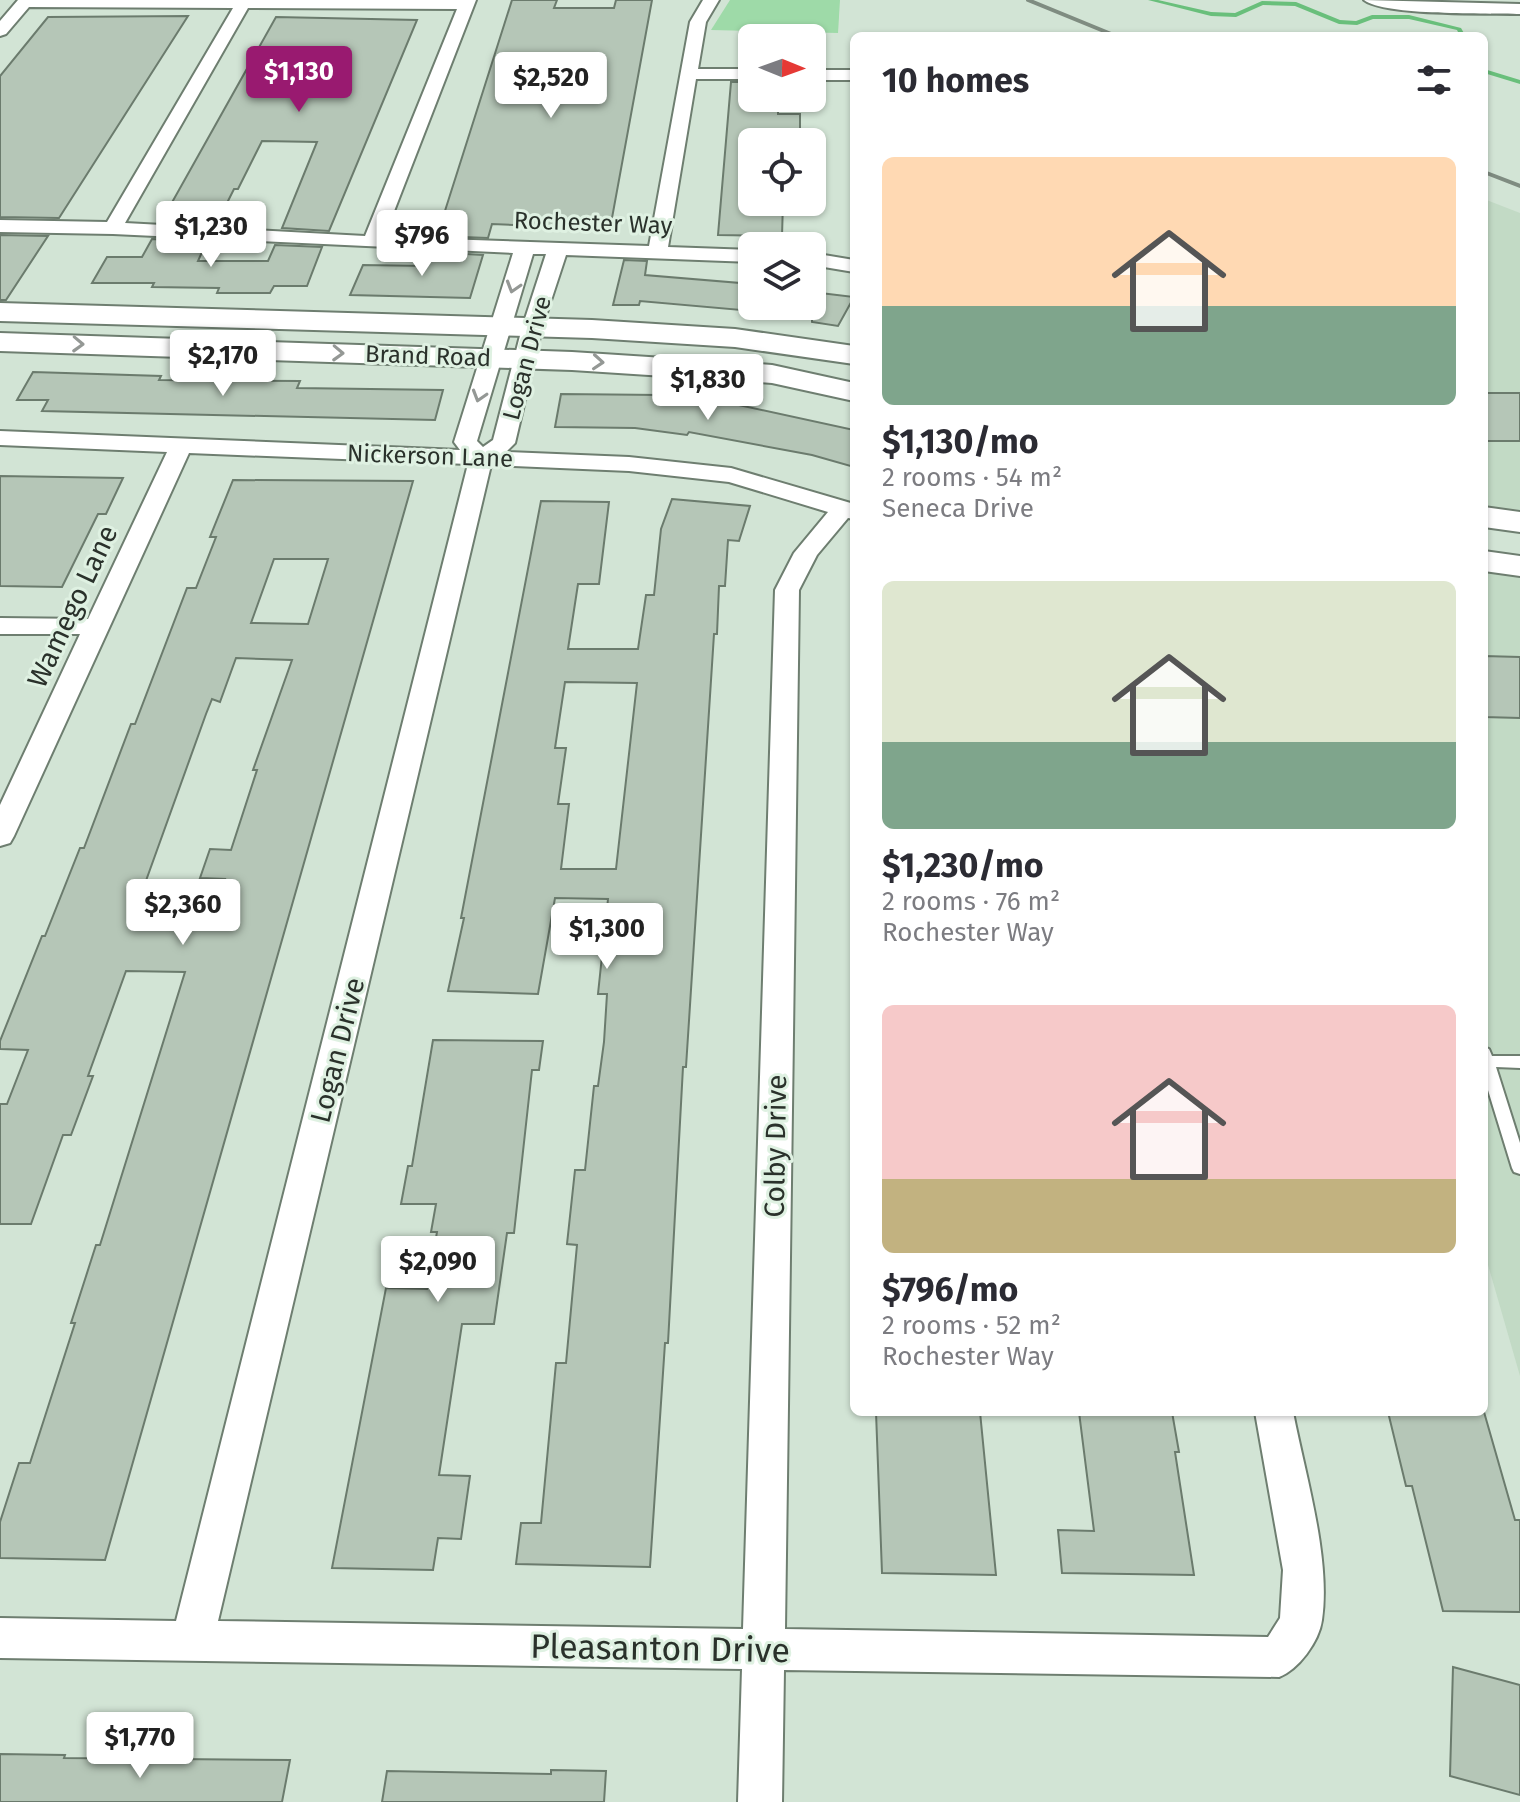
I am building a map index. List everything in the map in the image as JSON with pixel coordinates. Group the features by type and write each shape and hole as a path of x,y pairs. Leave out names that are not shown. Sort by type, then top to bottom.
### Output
{"main road":[{"name":"Brand Road","path":"0,312 532,328 735,338 850,354"},
{"name":"Brand Road","path":"0,342 524,359 772,374 850,391"},
{"path":"1488,518 1520,522"},
{"path":"1488,562 1520,566"}],"street":[{"path":"658,251 698,22 711,0"},
{"path":"1372,0 1422,7 1486,5 1520,9"},
{"path":"0,31 26,1 467,2 372,242"},
{"path":"113,228 244,1"},
{"path":"688,74 738,74"},
{"path":"826,75 850,75"},
{"name":"Rochester Way","path":"0,226 113,228 372,242 738,255"},
{"name":"Logan Drive","path":"481,459 465,442 525,247"},
{"name":"Logan Drive","path":"192,1642 481,459 504,443 532,328 558,248"},
{"path":"826,261 850,265"},
{"name":"Nickerson Lane","path":"0,438 629,464 731,475 849,510"},
{"name":"Wamego Lane","path":"0,836 181,445"},
{"name":"Colby Drive","path":"760,1802 787,590 806,553 849,510"},
{"path":"0,626 98,627"},
{"name":"Pleasanton Drive","path":"0,1638 1279,1657 1301,1623 1303,1570 1275,1416"}],"lane":[{"path":"1488,1057 1520,1062"},
{"path":"1488,1067 1520,1168"}],"shaded area":[{"path":"1488,201 1520,213 1520,510 1488,507"},
{"path":"1488,571 1520,574 1520,1376 1488,1265"}],"green space":[{"path":"730,0 840,0 838,33 826,33 826,24 738,24 738,31 711,30"}],"building":[{"path":"512,0 557,0 554,8 614,8 616,0 652,0 610,229 492,224 488,238 437,236"},
{"path":"188,16 59,218 0,217 0,76 48,17"},
{"path":"276,17 417,20 329,231 282,228 317,142 262,141 216,225 161,222"},
{"path":"731,82 738,82 738,112 800,114 800,128 738,128 738,216 783,216 782,232 718,235"},
{"path":"0,235 48,236 6,300 0,300"},
{"path":"152,239 207,241 198,261 268,261 275,245 322,247 307,286 274,286 270,293 217,293 219,288 152,287 154,283 92,283 107,257 142,257"},
{"path":"431,252 483,255 470,298 350,295 363,265 426,266"},
{"path":"624,260 647,261 645,275 738,283 738,310 640,301 639,305 613,305"},
{"path":"826,294 850,297 850,304 838,326 812,322 826,320"},
{"path":"33,372 161,376 159,380 300,381 297,388 443,390 435,420 42,411 48,400 17,400"},
{"path":"1488,393 1520,393 1520,441 1488,441"},
{"path":"561,394 661,395 725,402 850,429 850,466 812,455 689,432 687,435 635,428 555,427"},
{"path":"0,476 123,478 106,514 98,514 62,587 0,586"},
{"path":"233,480 413,481 105,1560 0,1558 0,1522 19,1463 30,1463 75,1323 71,1323 96,1245 100,1245 185,972 126,971 88,1076 93,1076 71,1135 63,1135 31,1224 0,1224 0,1104 7,1104 28,1050 0,1049 0,1041 80,848 84,848 187,588 196,588 216,537 210,537","holes":["274,559 328,559 308,624 251,623","236,658 292,660 253,770 257,770 231,850 210,849 200,878 225,879 209,929 149,928 153,915 134,914 206,714 212,699 220,702"]},
{"path":"672,499 750,506 739,541 728,540 725,586 719,586 717,634 714,634 686,1067 683,1067 668,1343 665,1343 650,1567 516,1564 521,1523 541,1523 556,1363 566,1363 577,1245 567,1244 575,1170 585,1170 594,1086 598,1086 604,1042 607,994 598,994 608,899 555,898 538,994 448,991 541,501 609,502 599,584 578,584 568,649 638,649 646,595 654,595 661,529","holes":["565,682 637,683 616,869 561,869 569,804 558,804 566,748 555,748"]},
{"path":"1488,656 1520,657 1520,718 1488,717"},
{"path":"433,1040 543,1041 539,1070 532,1070 514,1233 507,1233 494,1324 462,1324 439,1475 470,1476 461,1539 438,1538 433,1570 332,1568 386,1288 427,1289 437,1232 431,1232 436,1204 401,1204 408,1166 412,1166"},
{"path":"876,1416 980,1416 996,1575 882,1573"},
{"path":"1080,1416 1173,1416 1179,1452 1175,1452 1194,1575 1062,1573 1058,1530 1094,1531"},
{"path":"1389,1416 1485,1416 1515,1520 1520,1520 1520,1612 1443,1611 1412,1486 1406,1486"},
{"path":"1453,1667 1520,1685 1520,1795 1450,1776"},
{"path":"0,1754 65,1755 64,1758 290,1760 282,1802 0,1802"},
{"path":"551,1770 606,1771 604,1802 382,1802 387,1771 551,1774"}],"waterway":[{"path":"1151,0 1211,14 1236,15 1262,3 1296,4 1339,22 1357,23 1372,17 1409,17 1459,29 1460,32"},
{"path":"1488,72 1520,82"}],"railway":[{"path":"1028,0 1106,32"},
{"path":"1488,174 1520,186"}]}
